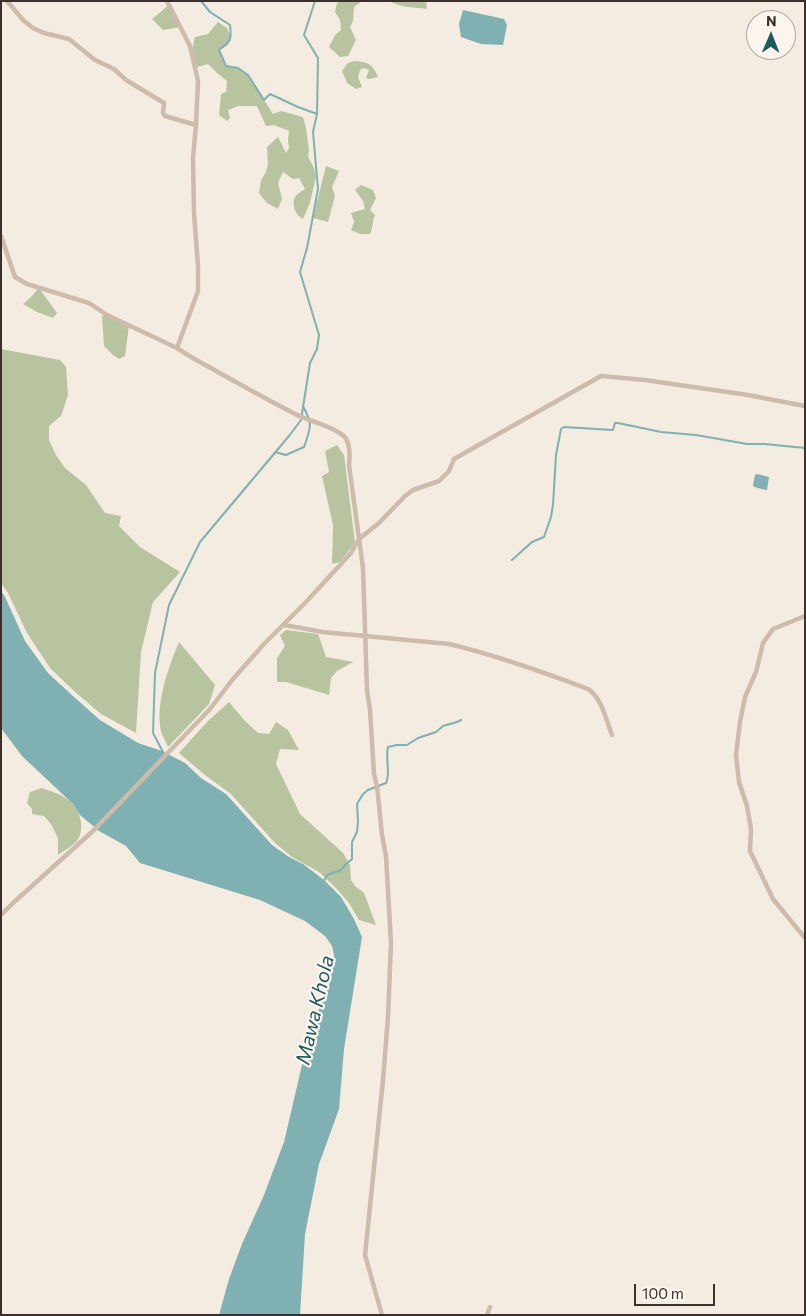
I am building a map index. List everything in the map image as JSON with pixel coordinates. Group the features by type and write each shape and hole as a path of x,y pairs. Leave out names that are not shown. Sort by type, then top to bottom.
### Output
{"street":[{"path":"7,1 24,21 33,28 44,33 69,39 95,60 114,69 126,80 164,103 163,113 165,116 196,125"},
{"path":"167,1 190,46 198,81 193,158 198,291 177,348"},
{"path":"1,236 15,277 28,284 89,303 107,315 177,348 296,414 332,429 345,437 348,443 349,465 363,568 367,690 374,774 386,856 391,943 387,1035 365,1255 382,1315"},
{"path":"1,915 93,832 210,709 233,678 351,553 359,539 379,523 413,490 440,481 449,471 454,459 601,376 645,380 748,395 805,406"},
{"path":"805,616 773,629 763,643 756,672 745,697 736,754 739,782 747,806 751,829 750,851 773,899 805,938"},
{"path":"284,625 323,632 449,644 520,665 588,689 594,693 612,735"},
{"path":"487,1315 490,1307"}],"green space":[{"path":"341,1 362,1 354,7 353,21 350,27 356,40 348,56 340,57 329,47 335,35 341,30 340,20 335,12 337,3"},
{"path":"389,1 426,1 427,9 403,6"},
{"path":"169,5 181,27 163,30 152,19"},
{"path":"218,22 227,28 231,36 228,45 219,50 226,66 238,68 248,75 273,114 281,111 303,117 309,150 308,157 316,176 310,203 303,219 296,213 294,207 295,197 305,189 299,178 293,179 283,172 278,183 282,199 278,209 267,203 259,193 261,180 268,164 267,147 278,137 286,153 289,148 289,131 274,125 266,126 257,106 238,106 228,110 230,118 227,121 219,115 221,94 226,92 227,81 208,64 197,67 192,50 195,37 208,34"},
{"path":"354,61 369,65 374,69 378,77 366,78 369,70 364,68 360,70 358,77 362,87 356,89 347,83 342,71 348,63"},
{"path":"326,166 339,171 332,187 335,196 328,222 313,218"},
{"path":"361,185 373,190 376,198 370,210 375,215 370,234 360,234 351,230 354,222 351,213 365,209 363,201 355,190"},
{"path":"39,288 57,313 53,318 23,304"},
{"path":"107,315 129,325 125,356 119,359 104,346 102,316"},
{"path":"1,349 60,360 66,367 68,395 61,416 49,426 49,440 56,455 65,468 86,485 105,513 121,516 119,526 140,547 180,572 153,602 141,652 136,733 101,714 50,668 27,633 8,593 1,583"},
{"path":"337,445 344,455 355,543 340,562 332,564 333,525 322,476 329,472 325,451"},
{"path":"286,630 318,634 326,657 353,662 337,671 331,678 329,695 286,682 277,682 277,658 285,646 280,635"},
{"path":"179,642 215,685 209,704 168,747 160,728 160,704 168,672"},
{"path":"229,702 258,733 269,734 276,722 288,730 299,750 280,749 276,764 300,814 343,853 350,865 351,880 364,893 376,925 359,920 349,903 319,872 292,857 275,843 231,794 179,753 208,721"},
{"path":"42,788 67,799 72,803 80,818 80,836 73,845 58,855 58,838 51,824 44,816 32,814 32,809 27,803 30,792"}],"water":[{"path":"463,10 504,19 507,25 503,45 481,44 461,37 459,24"},
{"path":"755,475 769,477 767,490 754,487"},
{"path":"1,591 25,641 48,673 100,720 138,743 162,751 185,763 201,778 226,794 272,845 303,864 324,880 341,897 362,937 344,1049 339,1109 319,1164 305,1234 300,1315 219,1315 229,1279 242,1244 264,1195 284,1142 306,1048 321,1003 329,986 334,961 332,946 325,936 305,921 260,900 140,863 126,846 99,831 80,815 73,804 22,756 1,728"}],"waterway":[{"path":"201,1 210,12 230,25 230,40 219,50 226,66 238,68 248,75 264,100 270,94 317,114"},
{"path":"163,752 153,733 155,673 169,605 200,542 301,420 310,363 317,349 319,335 300,272 307,248 318,189 313,132 317,114 318,58 304,35 315,1"},
{"path":"275,452 286,455 304,447 310,422 303,406"},
{"path":"512,560 532,542 544,537 551,517 556,455 561,429 564,427 613,430 615,423 618,423 661,432 696,435 747,444 805,448"},
{"path":"324,881 327,875 341,870 352,859 352,842 357,832 357,804 368,790 386,783 388,775 388,747 407,745 418,738 436,732 443,726 461,720"}],"water label":[{"name":"Mawa Khola","path":"315,1010"}]}
